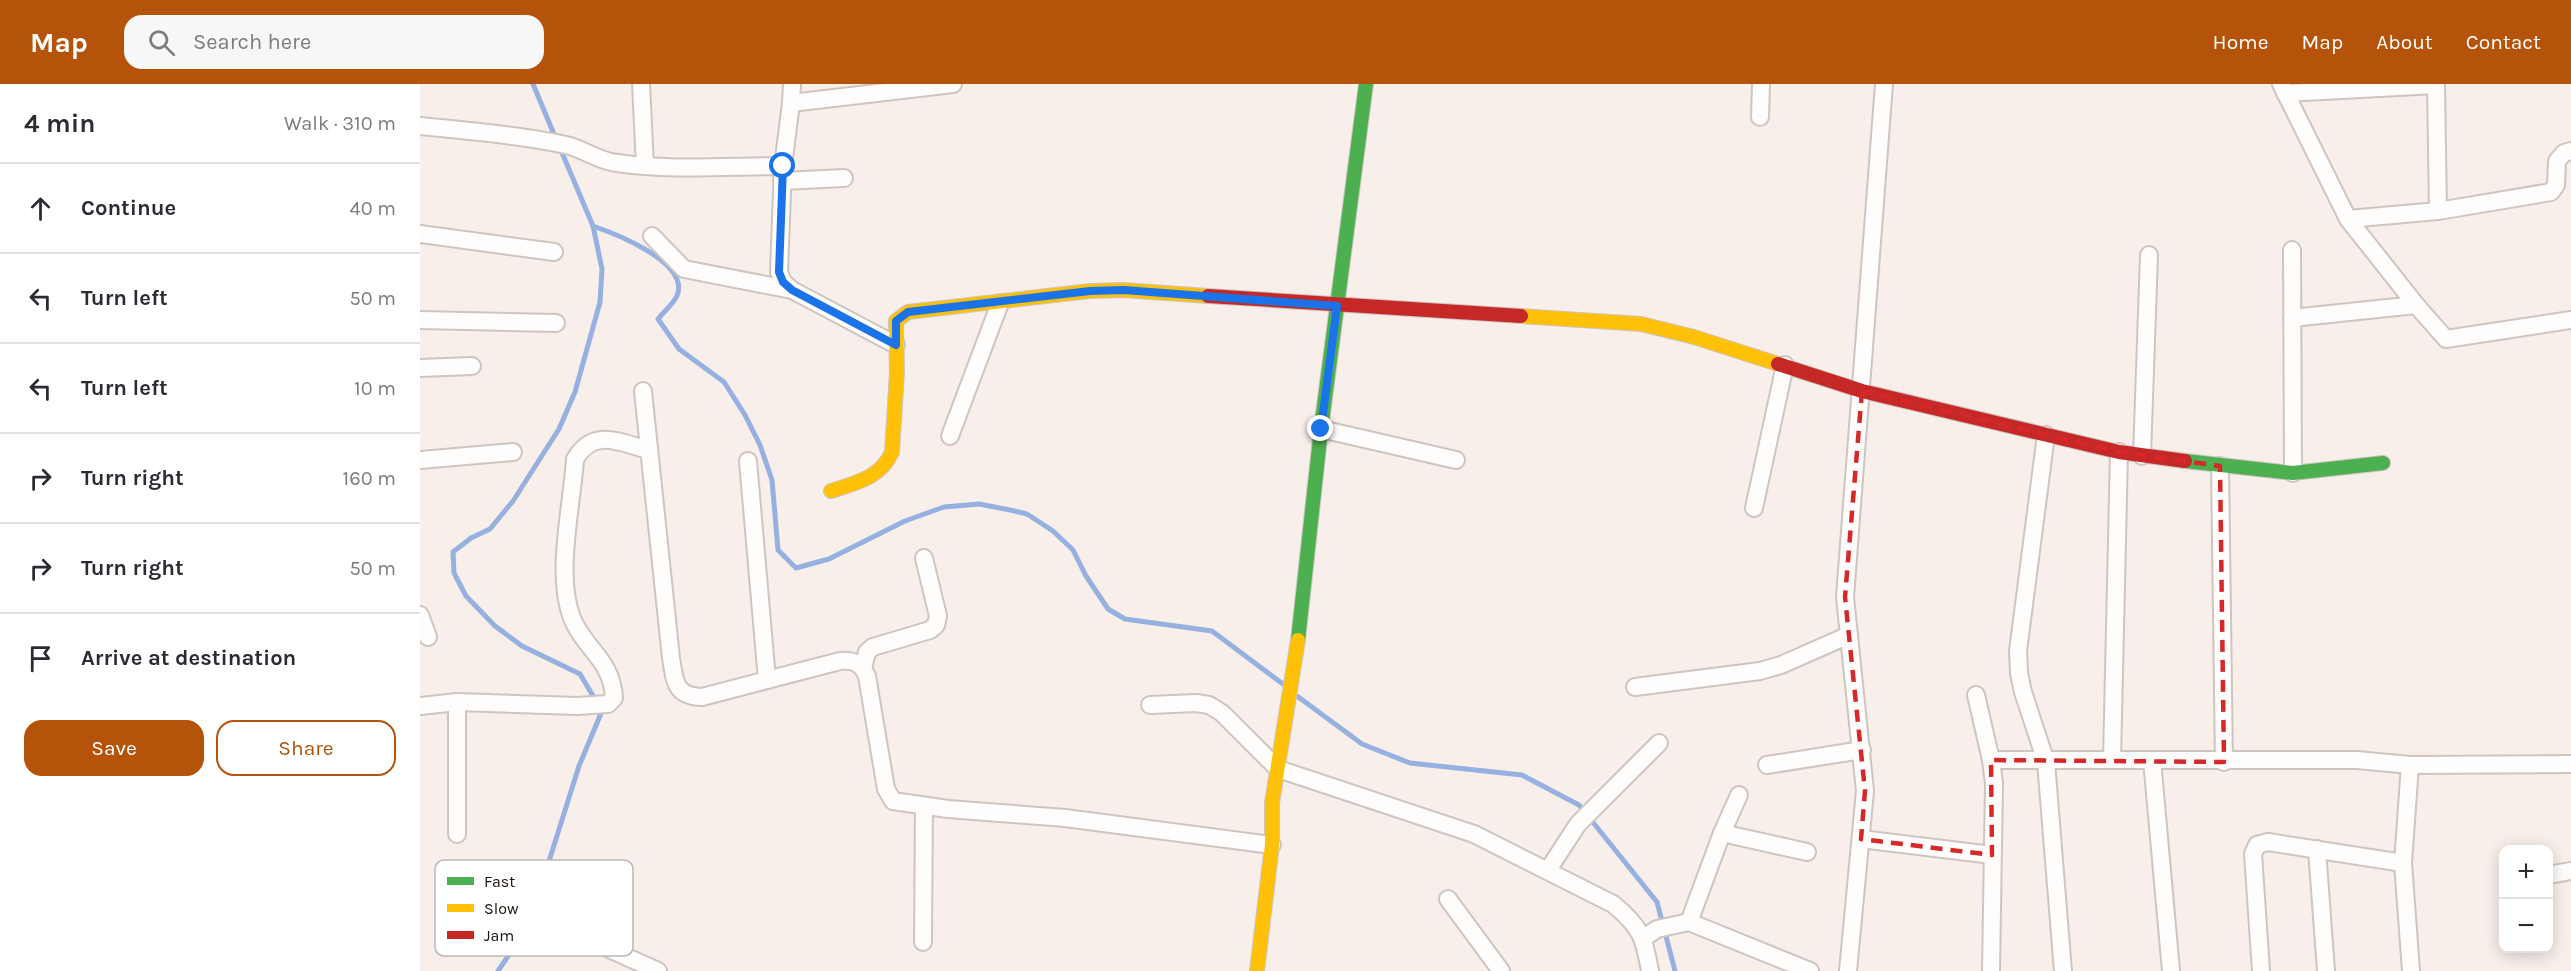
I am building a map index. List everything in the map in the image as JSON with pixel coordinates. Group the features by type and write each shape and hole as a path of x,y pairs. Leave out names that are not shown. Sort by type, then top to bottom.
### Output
{"street":[{"path":"641,84 645,166"},
{"path":"792,84 782,173 779,272 783,282 792,290 896,345"},
{"path":"791,103 952,84"},
{"path":"1257,971 1261,848 1290,708 1321,429 1366,84"},
{"path":"1760,117 1761,84"},
{"path":"1848,971 1865,791 1845,597 1884,84"},
{"path":"2438,211 2436,84 2283,88 2348,219 2446,339 2571,320"},
{"path":"420,126 529,137 580,148 601,160 645,166 844,178"},
{"path":"2348,219 2438,211 2551,192 2556,185 2557,161 2564,153 2571,151"},
{"path":"420,234 554,252"},
{"path":"652,236 684,269 792,290"},
{"path":"2292,250 2293,473"},
{"path":"2142,456 2149,255"},
{"path":"831,491 879,472 890,461 897,372 896,321 908,312 1090,291 1124,290 1337,306 1590,319 1641,324 1694,337 1862,391 2119,452 2293,473 2384,463"},
{"path":"950,436 1000,303"},
{"path":"2292,318 2416,305"},
{"path":"420,320 556,323"},
{"path":"1754,508 1785,365"},
{"path":"420,368 472,366"},
{"path":"643,391 671,658 675,681 688,697 702,697 840,661 853,660 863,668 869,685 886,789 893,801 924,806 1065,818 1261,848"},
{"path":"1321,429 1456,460"},
{"path":"2046,435 2019,651 2019,673 2046,762 2063,971"},
{"path":"420,706 457,702 577,706 608,704 614,698 610,673 573,620 563,581 575,459 586,444 600,438 649,450"},
{"path":"420,460 513,452"},
{"path":"2112,760 2119,452"},
{"path":"748,461 767,680"},
{"path":"2220,466 2224,762"},
{"path":"863,668 867,652 873,647 930,630 936,625 939,616 924,558"},
{"path":"420,615 428,637"},
{"path":"1635,687 1760,671 1849,634"},
{"path":"1976,695 1994,783 1991,971"},
{"path":"457,702 457,834"},
{"path":"1150,705 1196,703 1209,705 1222,714 1278,769 1474,834 1613,904 1650,933"},
{"path":"1548,870 1578,824 1659,743"},
{"path":"1767,765 1862,750"},
{"path":"1991,760 2046,762 2356,760 2410,765 2571,764"},
{"path":"2152,760 2171,971"},
{"path":"2410,765 2403,863 2411,971"},
{"path":"1683,922 1739,795"},
{"path":"924,806 924,942"},
{"path":"1722,833 1807,852"},
{"path":"1861,839 1992,855"},
{"path":"2261,971 2253,855 2257,845 2268,842 2403,863"},
{"path":"2317,849 2326,971"},
{"path":"2553,874 2571,871"},
{"path":"1448,899 1501,971"},
{"path":"1650,933 1683,922 1810,971"},
{"path":"1650,933 1650,971"},
{"path":"625,956 658,971"}],"highlighted area":[{"path":"1862,391 2119,452 2220,466 2224,762 1991,760 1992,855 1861,839 1865,791 1845,597"}],"waterway":[{"path":"533,84 556,139"},
{"path":"549,860 579,766 602,711 580,674 522,646 495,626 466,596 454,573 453,552 471,538 490,529 513,501 559,429 575,392 600,302 602,269 593,226 560,148"},
{"path":"593,226 632,242 661,260 678,281 677,296 658,319 679,349 724,382 745,415 760,445 772,480 778,550 796,568 829,559 905,521 944,507 979,504 1027,514 1053,531 1073,550 1086,576 1108,609 1125,619 1212,631 1283,684"},
{"path":"1297,696 1362,744 1410,763 1522,775 1579,805 1657,902 1675,971"},
{"path":"498,971 508,956"}],"traffic: fast":[{"path":"1298,640 1321,429 1366,84"},
{"path":"2185,461 2293,473 2383,463"}],"traffic: slow":[{"path":"831,491 874,474 887,461 892,452 897,372 896,321 908,312 1090,291 1123,290 1208,296"},
{"path":"1521,316 1641,324 1694,337 1778,364"},
{"path":"1257,971 1272,845 1272,803 1298,640"}],"traffic: jam":[{"path":"1208,296 1521,316"},
{"path":"1778,364 1862,391 2119,452 2185,461"}],"route":[{"path":"783,166 779,272 783,282 792,290 896,345 896,321 908,312 1090,291 1124,290 1337,306 1321,429"}]}
